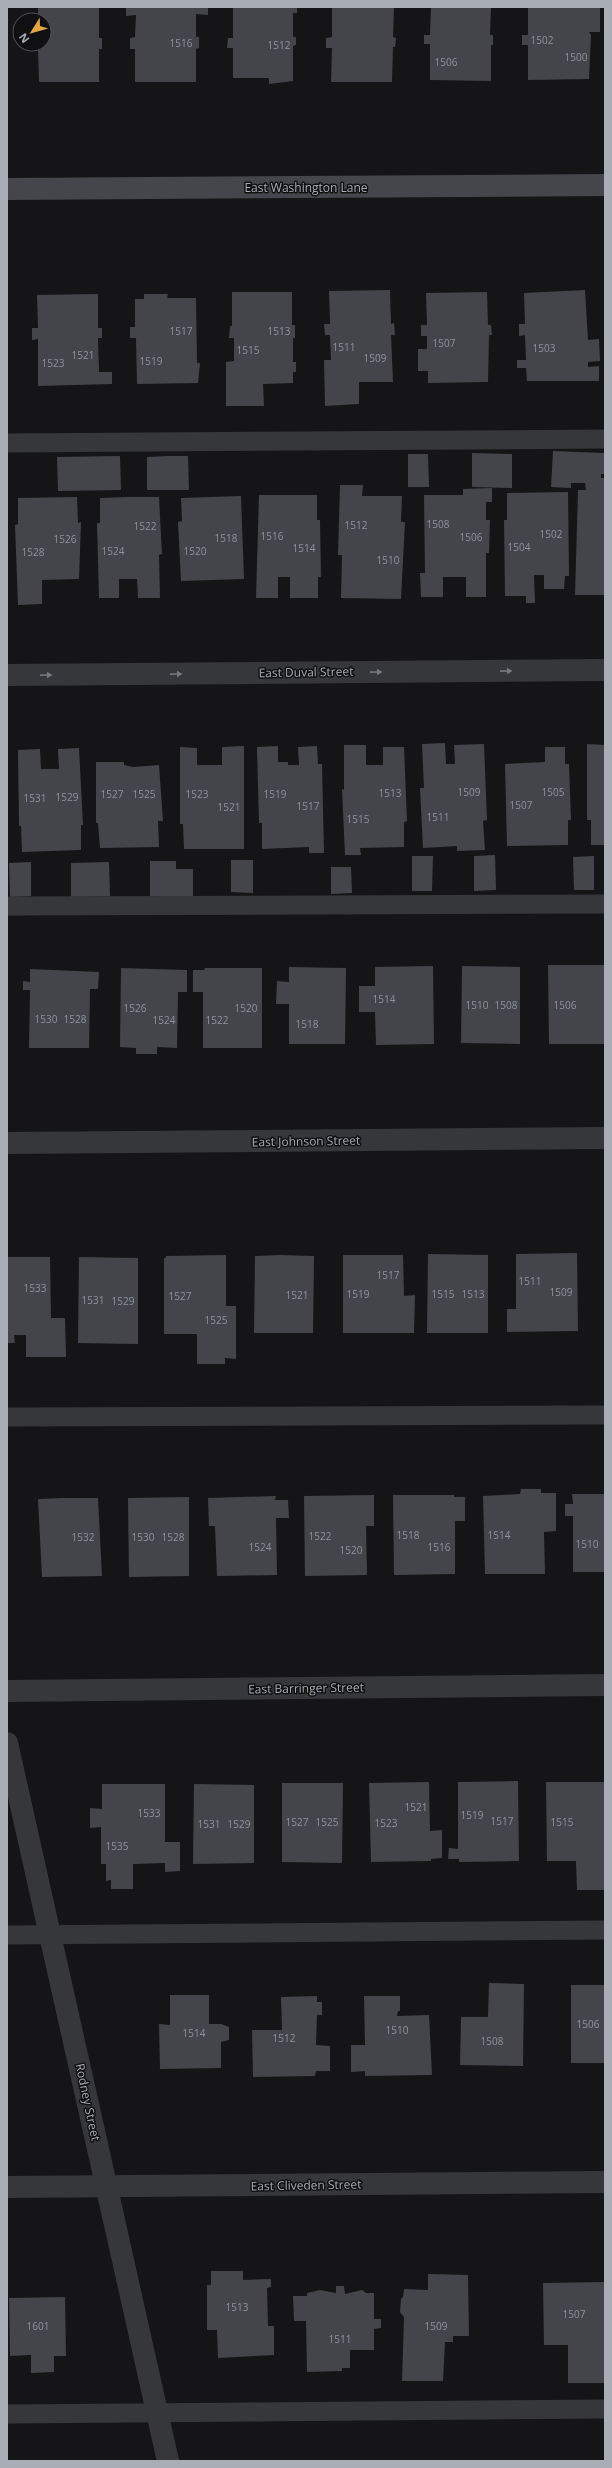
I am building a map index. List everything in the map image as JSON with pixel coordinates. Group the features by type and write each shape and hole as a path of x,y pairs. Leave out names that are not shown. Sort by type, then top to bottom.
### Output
{"main road":[{"name":"East Washington Lane","path":"7,189 605,185"}],"street":[{"name":"East Duval Street","path":"7,675 605,670"},
{"name":"East Johnson Street","path":"7,1144 605,1138"},
{"name":"East Barringer Street","path":"7,1691 605,1685"},
{"name":"Rodney Street","path":"7,1743 168,2461"},
{"name":"East Cliveden Street","path":"7,2187 605,2182"}],"lane":[{"path":"7,443 605,439"},
{"path":"7,906 605,904"},
{"path":"7,1418 605,1415"},
{"path":"7,1935 605,1930"},
{"path":"7,2414 605,2409"}],"building":[{"path":"38,7 99,7 99,38 102,38 102,49 99,49 99,82 39,82 38,52 52,52 52,12 38,12"},
{"path":"126,7 208,7 208,15 196,14 196,37 199,37 199,48 196,49 196,82 135,82 135,49 130,49 130,38 135,37 136,15 126,16"},
{"path":"233,7 297,7 297,13 293,13 293,37 296,37 296,45 293,46 293,81 269,84 269,78 233,78 233,48 227,48 228,38 233,38"},
{"path":"332,7 394,7 393,37 396,38 395,47 393,47 392,82 331,82 332,48 326,48 326,38 332,37"},
{"path":"431,7 491,7 490,35 493,35 493,45 491,45 491,81 430,80 430,44 424,44 424,35 430,35"},
{"path":"528,7 600,7 600,32 589,32 591,35 589,79 528,80 528,45 522,45 522,35 528,35"},
{"path":"390,290 391,324 394,323 395,335 391,335 393,382 359,382 359,404 325,406 324,360 331,360 330,335 325,335 324,324 330,324 329,291"},
{"path":"585,290 588,340 599,339 600,361 588,362 588,367 599,366 599,381 527,381 526,368 517,368 517,360 526,360 525,335 519,336 519,324 525,324 524,293"},
{"path":"232,292 292,292 292,325 295,325 295,338 293,338 293,362 296,362 296,372 293,372 293,383 263,384 264,406 226,406 226,362 234,361 234,338 229,338 230,326 232,326"},
{"path":"487,292 488,325 491,325 492,335 489,335 488,382 428,383 428,371 418,371 418,349 427,349 427,336 421,336 421,325 427,325 426,293"},
{"path":"98,294 98,328 102,328 102,338 98,338 99,372 112,372 112,384 38,386 38,339 32,340 32,328 38,328 37,295"},
{"path":"144,294 168,294 167,298 196,298 197,363 200,363 198,383 137,384 136,338 130,338 130,327 135,327 135,299 144,299"},
{"path":"553,451 605,453 605,474 601,474 601,478 605,478 605,595 575,595 578,490 586,490 585,483 571,483 571,488 551,487"},
{"path":"472,453 512,454 512,488 472,487"},
{"path":"408,454 428,454 429,487 408,487"},
{"path":"120,456 121,490 58,491 57,457"},
{"path":"188,456 189,490 147,490 147,457"},
{"path":"340,485 363,485 362,496 402,496 401,522 405,522 401,599 341,598 342,555 338,555"},
{"path":"492,488 492,502 486,502 486,520 490,520 489,553 486,553 486,597 466,597 466,577 443,577 443,597 421,597 420,573 425,573 424,495 463,495 463,489"},
{"path":"568,492 569,576 565,576 564,589 544,589 544,575 534,575 535,603 526,603 526,596 505,596 504,520 507,520 507,493"},
{"path":"259,495 317,495 317,520 320,520 321,577 318,577 318,598 290,598 290,577 278,577 278,598 256,598"},
{"path":"241,496 244,579 181,581 178,522 182,521 181,498"},
{"path":"77,497 78,523 81,522 79,579 42,580 42,604 18,605 15,525 18,524 18,498"},
{"path":"159,497 162,554 159,555 160,598 138,598 137,579 119,579 119,598 99,598 97,523 100,523 100,498"},
{"path":"445,743 446,764 455,764 454,745 484,744 487,820 483,821 485,850 457,851 457,846 423,848 420,788 424,788 422,744"},
{"path":"587,744 605,745 605,845 591,845 591,820 587,820"},
{"path":"344,745 366,745 366,765 383,765 383,747 404,747 407,821 404,822 404,847 360,848 361,855 345,855 342,789 344,790"},
{"path":"244,746 244,849 184,849 183,824 180,824 180,747 197,748 197,765 222,765 222,747"},
{"path":"278,746 278,762 288,762 288,765 299,765 298,747 317,746 318,764 322,764 324,853 309,853 309,847 262,849 262,823 259,823 257,747"},
{"path":"545,747 565,747 565,764 569,764 571,820 568,820 568,845 507,846 505,764 545,762"},
{"path":"79,748 83,825 81,825 81,850 22,852 21,826 19,826 18,750 40,749 41,769 59,769 58,749"},
{"path":"96,762 124,762 124,765 133,767 159,765 163,821 158,821 159,847 100,848 98,823 96,823"},
{"path":"495,855 496,890 474,891 474,856"},
{"path":"412,856 433,856 432,891 412,891"},
{"path":"594,856 594,890 574,890 573,857"},
{"path":"231,860 253,860 253,893 231,892"},
{"path":"150,861 176,861 176,869 193,869 193,896 150,896"},
{"path":"31,862 31,896 10,897 9,863"},
{"path":"109,862 110,896 71,897 71,863"},
{"path":"331,867 351,867 352,893 331,894"},
{"path":"548,965 605,965 605,1044 549,1044"},
{"path":"433,966 434,1044 376,1045 375,1012 359,1012 359,986 375,986 375,967"},
{"path":"462,966 520,967 520,1044 461,1043"},
{"path":"289,967 346,968 345,1044 289,1044 289,1004 276,1004 277,981 289,982"},
{"path":"121,968 187,970 187,992 178,992 177,1048 157,1047 157,1054 136,1054 136,1048 120,1047"},
{"path":"205,968 262,968 262,1048 203,1048 203,992 193,992 193,970 204,970"},
{"path":"30,969 99,972 98,989 90,989 89,1048 29,1048 30,990 23,990 23,981 30,982"},
{"path":"577,1253 578,1331 507,1332 507,1309 516,1309 516,1254"},
{"path":"428,1254 488,1255 488,1333 427,1333"},
{"path":"226,1255 226,1306 236,1306 236,1359 225,1358 225,1364 197,1364 197,1334 164,1334 164,1258 166,1258 166,1256"},
{"path":"343,1255 403,1255 404,1296 415,1295 414,1333 343,1333"},
{"path":"255,1256 314,1256 313,1333 254,1333"},
{"path":"7,1257 50,1257 51,1318 65,1318 66,1357 26,1357 26,1335 14,1335 15,1343 7,1343"},
{"path":"79,1257 138,1258 138,1344 78,1343"},
{"path":"521,1489 541,1489 541,1493 556,1493 556,1531 544,1532 545,1574 485,1574 483,1496 520,1494"},
{"path":"572,1494 605,1494 605,1572 573,1572 573,1516 565,1516 565,1504 573,1504"},
{"path":"374,1495 374,1526 366,1526 367,1575 305,1576 304,1496"},
{"path":"393,1495 454,1495 454,1497 465,1497 465,1521 455,1521 455,1574 394,1575"},
{"path":"276,1496 275,1500 288,1500 289,1518 276,1518 277,1575 217,1576 215,1526 209,1526 208,1498"},
{"path":"189,1497 189,1576 129,1577 128,1498"},
{"path":"98,1498 102,1576 42,1577 38,1499"},
{"path":"518,1781 519,1861 459,1862 459,1859 448,1859 449,1848 458,1849 458,1782"},
{"path":"429,1782 430,1831 442,1830 442,1858 431,1859 431,1861 371,1862 369,1783"},
{"path":"546,1782 605,1782 605,1890 577,1890 576,1861 547,1861"},
{"path":"282,1783 343,1783 342,1863 282,1862"},
{"path":"102,1784 165,1784 165,1842 180,1842 180,1871 165,1872 165,1863 133,1864 133,1889 111,1889 111,1880 106,1881 106,1864 101,1864 101,1827 90,1828 90,1808 102,1809"},
{"path":"194,1784 254,1785 254,1863 193,1864"},
{"path":"489,1983 524,1984 523,2066 460,2065 461,2017 488,2017"},
{"path":"571,1985 605,1985 605,2063 571,2063"},
{"path":"170,1995 209,1995 209,2024 221,2024 229,2027 229,2040 221,2042 221,2068 160,2069 159,2024 170,2025"},
{"path":"317,1996 317,2002 322,2002 322,2015 317,2015 316,2045 330,2046 330,2071 316,2071 315,2076 253,2077 252,2030 282,2030 281,1997"},
{"path":"364,1996 400,1996 400,2011 398,2011 397,2016 429,2015 432,2075 365,2076 365,2071 351,2072 351,2045 365,2045"},
{"path":"211,2271 243,2271 243,2280 271,2279 271,2287 267,2288 268,2326 274,2326 274,2355 218,2358 217,2330 207,2330 207,2285 211,2285"},
{"path":"428,2274 468,2275 469,2336 453,2336 453,2342 445,2342 443,2381 402,2381 404,2317 400,2312 401,2299 403,2297 404,2289 428,2290"},
{"path":"605,2282 605,2383 568,2383 568,2345 544,2345 543,2283"},
{"path":"336,2286 344,2286 345,2294 362,2290 366,2293 374,2293 374,2319 381,2319 381,2328 374,2329 374,2350 350,2350 350,2368 342,2368 342,2371 307,2372 306,2321 294,2321 293,2296 307,2296 307,2293 320,2290 336,2293"},
{"path":"65,2297 66,2356 54,2356 54,2372 31,2373 31,2355 10,2356 9,2298"}]}
